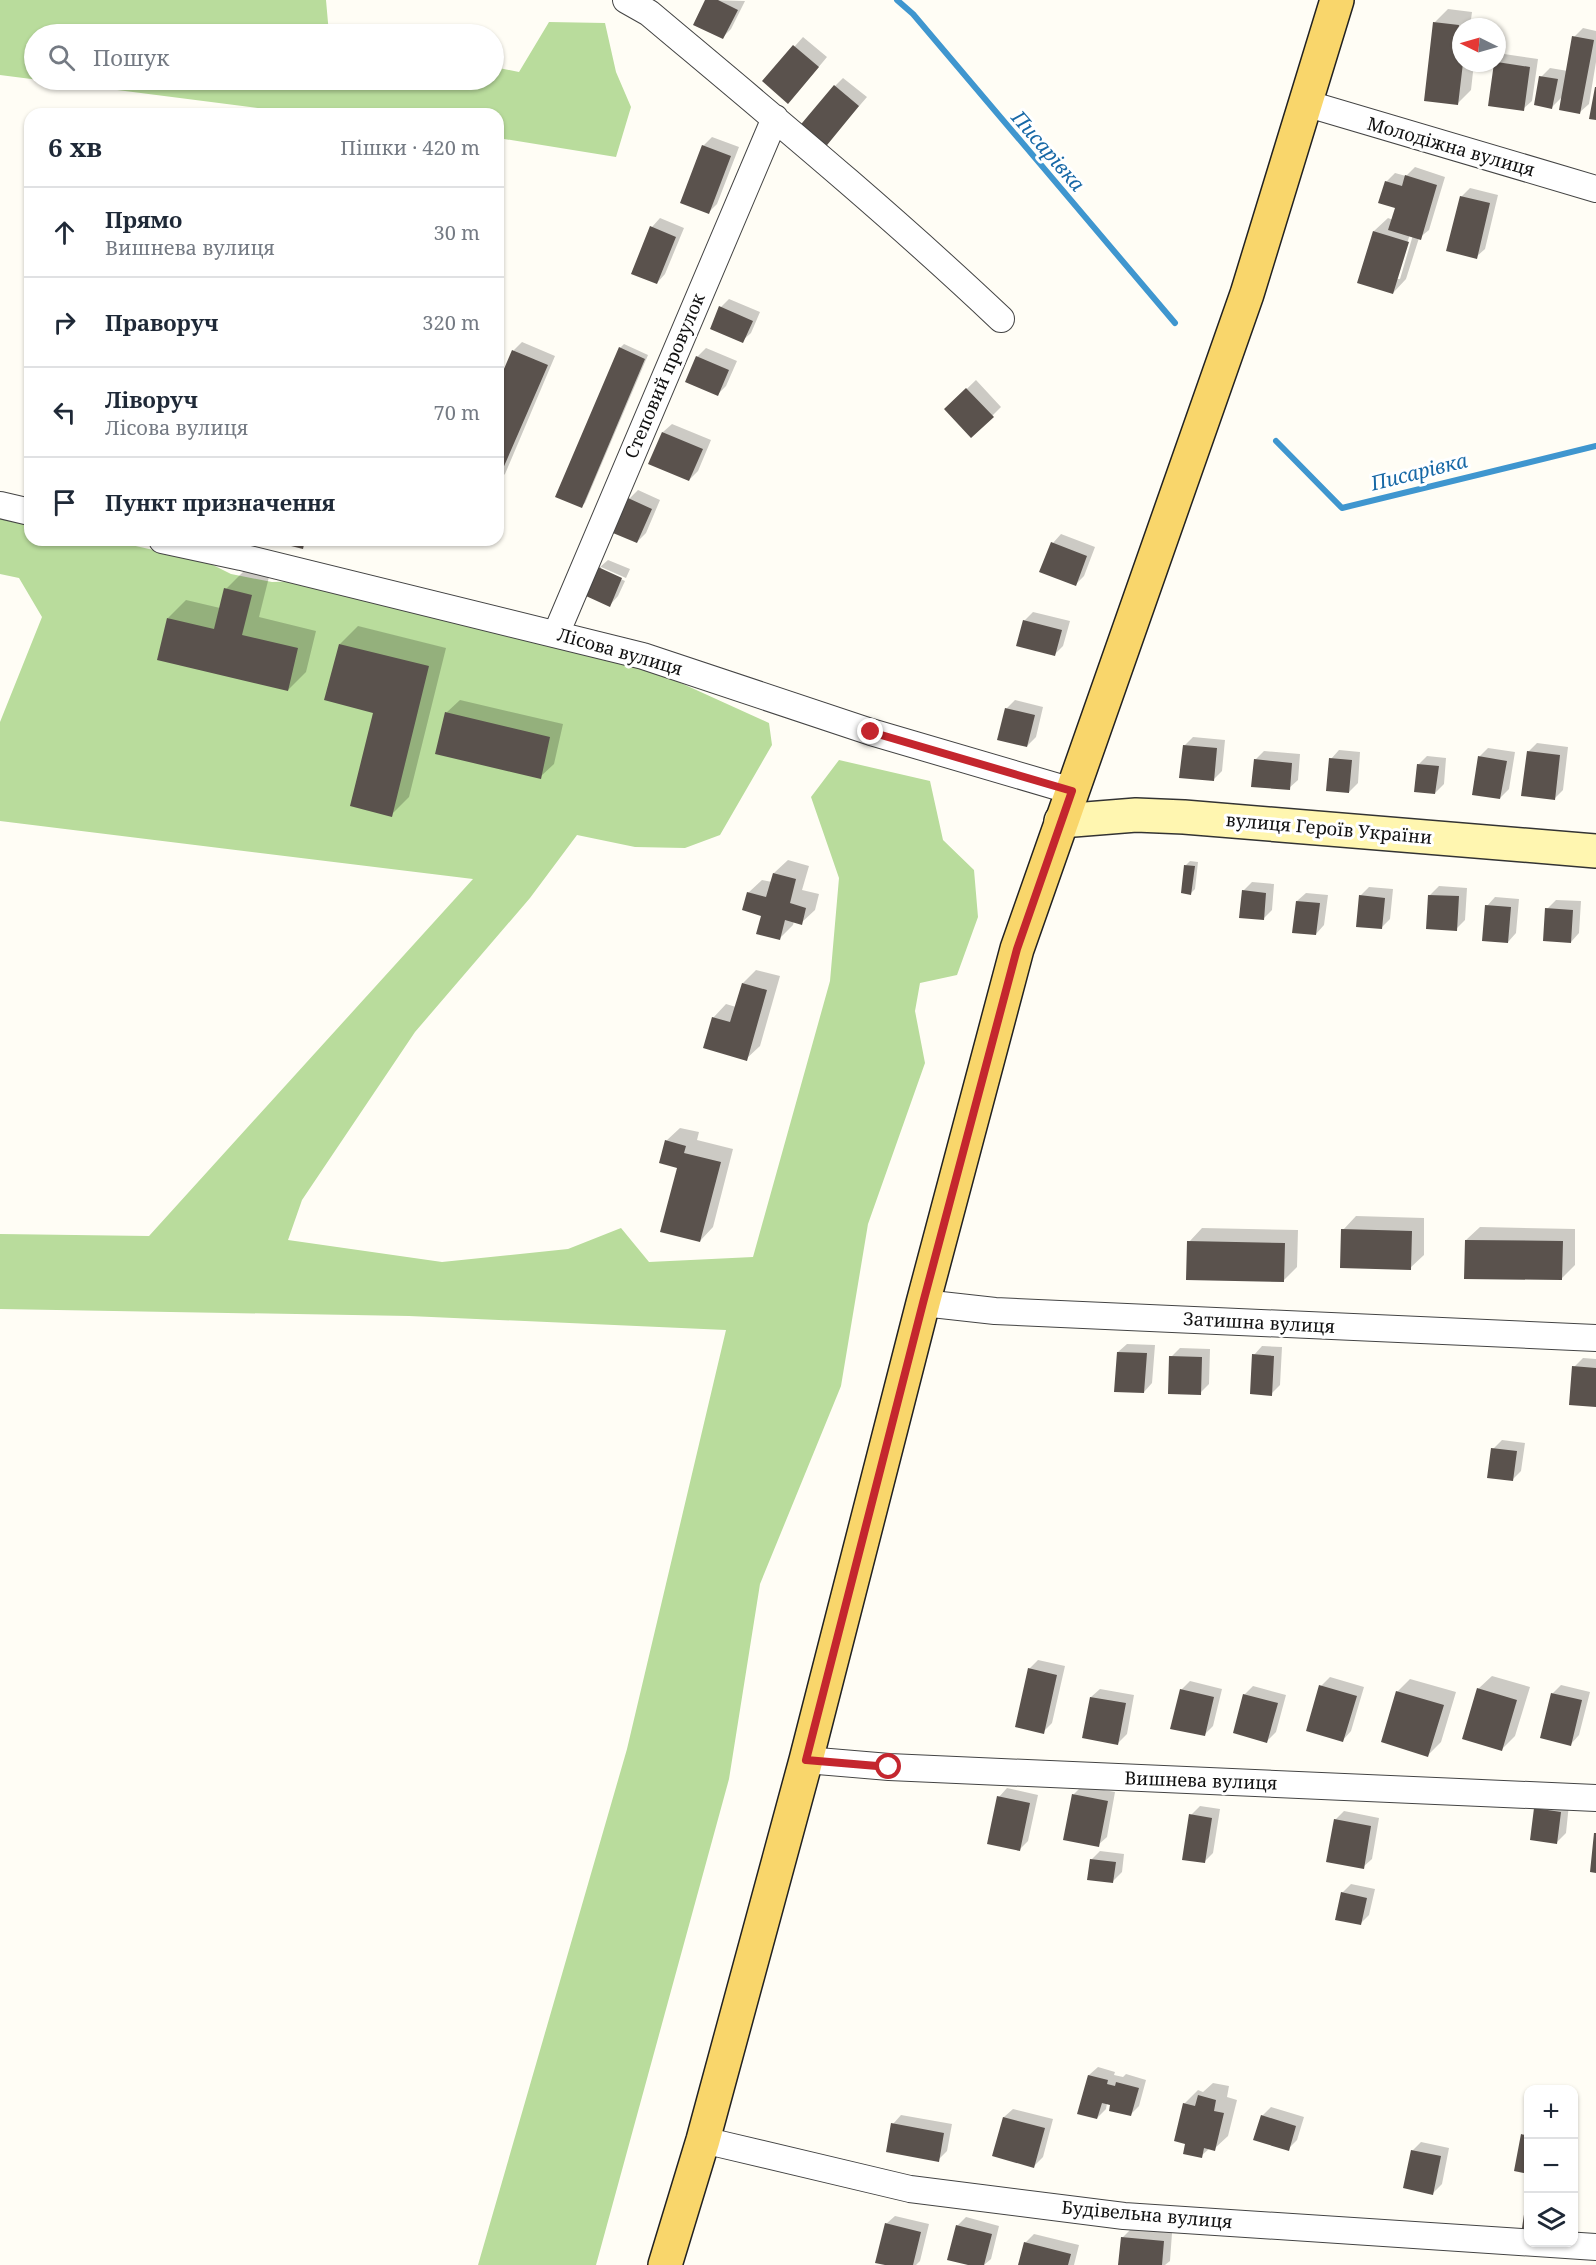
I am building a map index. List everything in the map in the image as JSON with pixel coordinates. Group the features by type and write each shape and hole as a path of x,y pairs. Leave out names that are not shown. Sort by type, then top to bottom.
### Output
{"main road":[{"path":"665,2265 703,2140 806,1760 923,1303 1017,949 1247,294 1337,0"}],"street":[{"path":"626,0 649,13 775,118 922,245 1000,319"},
{"name":"Молодіжна вулиця","path":"1305,103 1596,189"},
{"name":"Степовий провулок","path":"556,634 775,118"},
{"path":"0,505 24,511"},
{"name":"Лісова вулиця","path":"190,546 643,656 871,732 1067,806"},
{"name":"вулиця Героїв України","path":"1067,806 1136,815 1184,817 1596,852"},
{"name":"Затишна вулиця","path":"923,1303 995,1311 1596,1338"},
{"name":"Вишнева вулиця","path":"806,1760 889,1767 1596,1798"},
{"name":"Будівельна вулиця","path":"703,2140 910,2189 1124,2216 1596,2247"}],"green space":[{"path":"0,0 326,0 328,24 24,24 24,78 0,75"},
{"path":"549,22 605,23 616,72 631,107 616,157 504,139 504,108 257,108 117,90 504,90 504,69 519,72"},
{"path":"0,515 24,521 24,546 136,546 207,562 231,574 272,582 307,581 661,674 769,723 772,745 720,835 685,848 635,847 577,835 530,898 415,1032 302,1200 288,1240 442,1262 568,1249 621,1228 649,1262 753,1257 830,981 839,878 811,797 839,760 930,781 943,840 974,870 978,917 957,975 920,983 915,1011 925,1063 868,1224 841,1386 760,1584 729,1779 596,2265 478,2265 627,1749 726,1330 409,1316 0,1309 0,1234 149,1236 473,879 0,821 0,722 42,617 19,578 0,574"}],"building":[{"path":"705,0 718,0 738,10 723,39 693,25"},
{"path":"1433,22 1452,24 1452,72 1462,72 1458,105 1424,101"},
{"path":"1572,36 1594,40 1580,114 1559,110"},
{"path":"793,45 819,67 788,104 762,81"},
{"path":"1506,63 1530,67 1524,111 1488,106 1493,72 1506,72"},
{"path":"1539,76 1558,79 1552,109 1534,105"},
{"path":"834,85 859,106 823,150 797,129"},
{"path":"1596,87 1596,120 1589,119"},
{"path":"702,145 731,156 709,214 680,203"},
{"path":"1405,175 1437,185 1421,240 1388,230 1395,208 1378,203 1385,181 1402,186"},
{"path":"1460,196 1490,203 1477,259 1446,251"},
{"path":"650,226 676,237 657,284 631,274"},
{"path":"1373,231 1409,242 1393,294 1357,283"},
{"path":"719,306 753,321 743,343 710,329"},
{"path":"619,347 645,359 582,508 555,497"},
{"path":"512,350 548,365 504,466 504,369"},
{"path":"696,356 729,370 718,396 685,382"},
{"path":"966,388 994,417 971,438 944,409"},
{"path":"662,432 703,449 689,481 648,464"},
{"path":"628,498 652,509 637,543 613,533"},
{"path":"1051,542 1087,556 1076,586 1039,572"},
{"path":"598,567 622,578 610,607 586,596"},
{"path":"224,588 252,595 242,635 298,648 288,691 157,660 167,618 214,629"},
{"path":"1023,620 1062,630 1055,656 1016,646"},
{"path":"339,644 429,666 392,817 350,806 373,713 324,700"},
{"path":"1005,708 1035,715 1027,747 997,740"},
{"path":"445,712 550,737 541,779 435,754"},
{"path":"1183,745 1217,748 1214,781 1179,778"},
{"path":"1527,751 1560,755 1555,800 1521,796"},
{"path":"1478,756 1507,761 1500,799 1472,795"},
{"path":"1329,758 1352,760 1349,793 1326,791"},
{"path":"1254,759 1292,763 1290,790 1251,787"},
{"path":"1417,764 1439,766 1435,794 1414,792"},
{"path":"1184,865 1195,866 1191,895 1181,893"},
{"path":"773,873 796,879 790,903 806,908 802,925 785,920 780,940 756,934 761,916 742,910 747,892 766,897"},
{"path":"1242,890 1266,893 1264,920 1239,918"},
{"path":"1359,895 1385,898 1382,929 1356,927"},
{"path":"1428,895 1459,896 1457,931 1426,929"},
{"path":"1296,901 1320,903 1316,935 1292,933"},
{"path":"1485,905 1511,907 1508,943 1482,941"},
{"path":"1545,908 1573,910 1571,943 1543,941"},
{"path":"742,983 767,990 747,1061 703,1048 712,1017 730,1022"},
{"path":"665,1140 686,1146 684,1153 721,1162 700,1242 660,1232 677,1168 659,1163"},
{"path":"1341,1229 1412,1231 1411,1270 1340,1268"},
{"path":"1465,1240 1563,1241 1562,1280 1464,1279"},
{"path":"1187,1241 1285,1243 1284,1282 1186,1280"},
{"path":"1117,1352 1147,1353 1144,1393 1114,1392"},
{"path":"1252,1354 1274,1356 1272,1396 1250,1394"},
{"path":"1169,1356 1202,1357 1201,1395 1168,1394"},
{"path":"1572,1366 1596,1368 1596,1407 1569,1405"},
{"path":"1491,1448 1517,1451 1513,1481 1487,1478"},
{"path":"1028,1668 1057,1675 1044,1734 1015,1727"},
{"path":"1319,1685 1357,1696 1343,1742 1306,1731"},
{"path":"1477,1688 1517,1700 1502,1751 1462,1739"},
{"path":"1180,1689 1214,1697 1205,1736 1170,1729"},
{"path":"1396,1691 1444,1705 1428,1757 1381,1742"},
{"path":"1551,1693 1582,1700 1571,1746 1540,1738"},
{"path":"1243,1694 1278,1703 1267,1743 1233,1733"},
{"path":"1090,1697 1126,1703 1118,1745 1082,1738"},
{"path":"1072,1794 1108,1801 1099,1847 1063,1840"},
{"path":"997,1796 1030,1803 1020,1851 987,1844"},
{"path":"1534,1808 1561,1812 1557,1844 1530,1840"},
{"path":"1189,1814 1212,1818 1205,1863 1182,1860"},
{"path":"1334,1819 1371,1826 1364,1869 1326,1862"},
{"path":"1594,1833 1596,1833 1596,1873 1590,1872"},
{"path":"1090,1859 1116,1862 1113,1883 1087,1880"},
{"path":"1341,1892 1367,1898 1361,1925 1335,1920"},
{"path":"1088,2075 1108,2080 1107,2084 1115,2086 1116,2082 1139,2088 1131,2116 1109,2111 1110,2105 1102,2103 1097,2119 1077,2114"},
{"path":"1198,2095 1216,2100 1214,2111 1224,2113 1215,2151 1204,2148 1202,2158 1183,2154 1185,2144 1174,2141 1183,2103 1195,2106"},
{"path":"1261,2115 1296,2126 1289,2151 1253,2140"},
{"path":"1003,2117 1045,2128 1034,2168 992,2156"},
{"path":"891,2123 944,2133 939,2162 886,2152"},
{"path":"1521,2134 1524,2135 1524,2173 1514,2171"},
{"path":"1411,2150 1441,2156 1433,2195 1403,2188"},
{"path":"885,2223 921,2232 913,2265 875,2263"},
{"path":"956,2225 992,2234 984,2265 968,2265 947,2260"},
{"path":"1121,2237 1164,2241 1162,2265 1118,2265"},
{"path":"1024,2242 1071,2254 1068,2265 1018,2265"}],"waterway":[{"name":"Писарівка","path":"897,0 913,14 1175,323"},
{"name":"Писарівка","path":"1276,441 1342,508 1596,446"}],"route":[{"path":"871,732 1072,791 1017,949 923,1303 806,1760 889,1767"}]}
